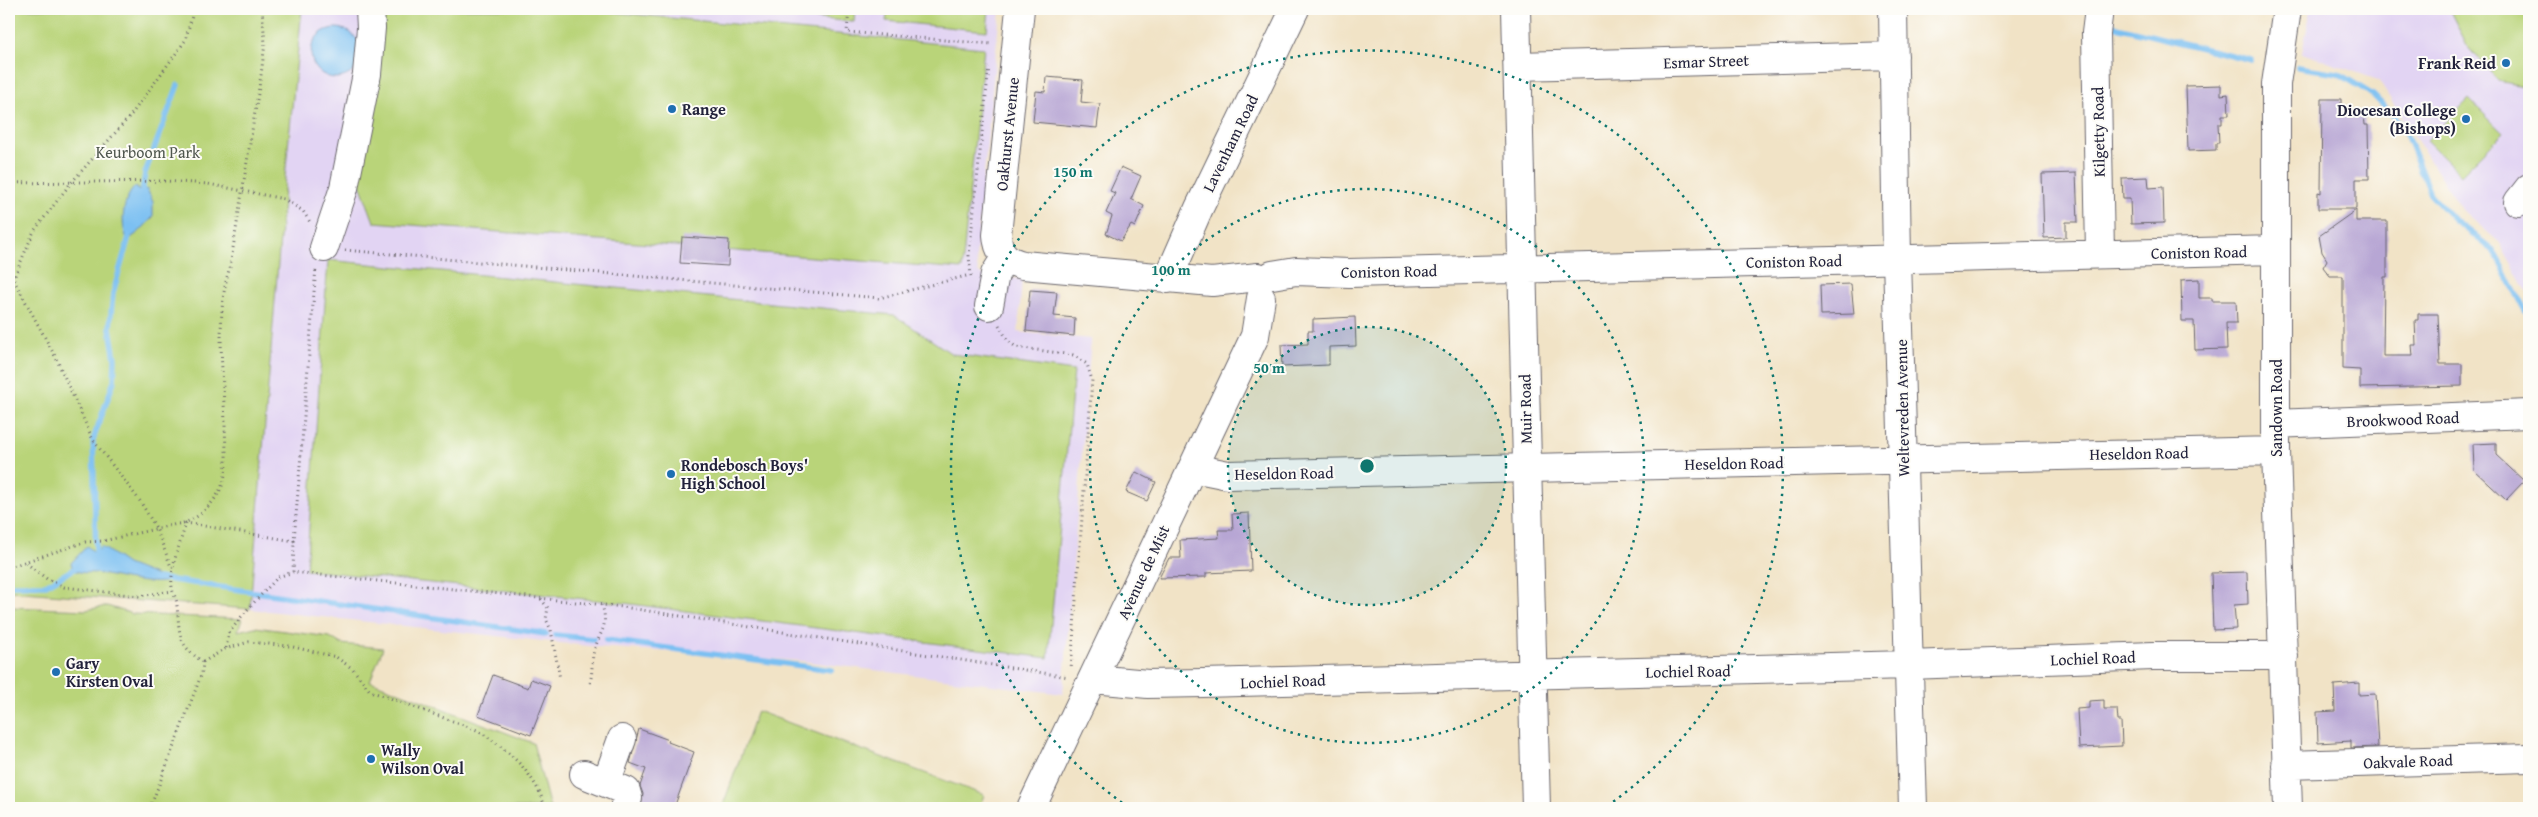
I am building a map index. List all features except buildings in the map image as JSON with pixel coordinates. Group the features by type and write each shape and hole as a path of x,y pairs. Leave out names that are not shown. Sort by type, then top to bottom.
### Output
{"street":[{"path":"324,248 344,188 367,74 371,28 370,9"},
{"name":"Oakhurst Avenue","path":"1005,258 999,250 997,236 1020,9"},
{"name":"Lavenham Road","path":"1168,279 1199,208 1295,9"},
{"name":"Muir Road","path":"1516,9 1536,808"},
{"name":"Weltevreden Avenue","path":"1893,9 1897,259 1904,458 1912,808"},
{"name":"Sandown Road","path":"2287,9 2276,84 2276,438 2288,808"},
{"name":"Kilgetty Road","path":"2097,21 2100,254"},
{"name":"Esmar Street","path":"1518,66 1894,56"},
{"name":"Coniston Road","path":"1005,258 1023,265 1267,287 1288,271 2276,250"},
{"path":"989,306 995,274 1005,258"},
{"name":"Avenue de Mist","path":"1031,808 1077,680 1193,468 1255,336 1267,320 1267,287"},
{"name":"Brookwood Road","path":"2276,438 2529,414"},
{"name":"Heseldon Road","path":"1193,468 1228,475 1904,458 2276,438"},
{"name":"Lochiel Road","path":"1077,680 1148,684 1909,666 2153,656 2284,656"},
{"path":"622,739 595,779 627,792 628,798 624,808"},
{"name":"Oakvale Road","path":"2286,766 2529,758"}],"path":[{"path":"13,280 34,231 70,184 131,115 185,41 194,9"},
{"path":"203,662 188,651 182,642 177,625 177,600 172,586 173,570 186,523 216,497 226,469 222,359 224,290 242,191 265,43 262,9"},
{"path":"849,9 847,32 992,44"},
{"path":"991,54 993,35"},
{"path":"225,649 229,633 245,612 278,577 293,572 602,605 1077,680 1092,380 1087,364 1073,355 1016,347 1008,341 970,275 968,256 990,63"},
{"path":"9,183 70,184 148,181 208,184 242,191"},
{"path":"293,572 314,270 324,248"},
{"path":"384,254 879,298 970,275"},
{"path":"9,271 56,358 93,440 140,500 156,528 173,570"},
{"path":"9,567 26,563 85,542 102,541 186,523 294,541"},
{"path":"26,563 47,580 64,587 139,596 173,591"},
{"path":"541,599 548,608 546,619 551,630 560,679"},
{"path":"590,683 593,673 594,652 605,626 606,616 602,605"},
{"path":"203,662 225,649 249,642 289,646 345,662 370,691 477,730 493,740 516,758 545,808"},
{"path":"150,808 202,673 203,662"}],"shaded area":[{"name":"Rondebosch Boys' High School","path":"302,9 1000,9 976,257 978,272 981,275 1022,279 1018,332 1091,339 1063,694 802,661 598,647 250,609 285,177"},
{"name":"Diocesan College (Bishops)","path":"2311,9 2529,9 2529,295 2500,243 2463,211 2378,80 2302,53"}],"green space":[{"name":"Keurboom Park","path":"9,9 302,9 285,177 250,609 9,591"},
{"name":"Range","path":"385,9 577,9 984,48 962,269 374,222 355,171"},
{"path":"720,9 855,9 854,22"},
{"path":"888,9 989,9 987,31 886,21"},
{"name":"Frank Reid","path":"2449,9 2529,9 2529,87 2498,81 2467,45"},
{"path":"2469,99 2503,133 2461,175 2427,141"},
{"path":"328,260 894,315 952,354 1074,371 1048,658 623,603 306,570"},
{"path":"107,606 133,614 242,619 238,631 255,627 330,637 341,644 383,648 370,681 533,743 550,808 9,808 9,607 86,610"},
{"path":"757,711 984,795 979,808 722,808"}],"water":[{"path":"331,28 341,28 354,35 361,48 361,58 354,71 341,78 331,78 322,74 315,67 311,58 311,48 315,39 322,32"},
{"path":"136,186 138,190 143,191 147,189 153,202 153,217 139,232 128,240 125,234 123,219 125,204"},
{"path":"87,546 94,552 98,551 101,546 127,564 165,579 165,582 124,579 73,570 71,563"}],"waterway":[{"path":"2105,20 2117,27 2251,60"},
{"path":"2298,67 2338,73 2373,95 2403,126 2430,194 2454,220 2493,250 2529,317"},
{"path":"141,198 145,173 178,85"},
{"path":"93,556 96,553 93,440 114,381 115,359 110,328 113,293 130,233"},
{"path":"9,585 46,585 79,566"},
{"path":"158,578 546,634"},
{"path":"555,635 593,639"},
{"path":"606,640 832,670"}],"place":[{"name":"Frank Reid","path":"2506,63"},
{"name":"Range","path":"672,109"},
{"name":"Diocesan College (Bishops)","path":"2466,119"},
{"name":"Rondebosch Boys' High School","path":"671,474"},
{"name":"Gary Kirsten Oval","path":"56,672"},
{"name":"Wally Wilson Oval","path":"371,759"}]}
